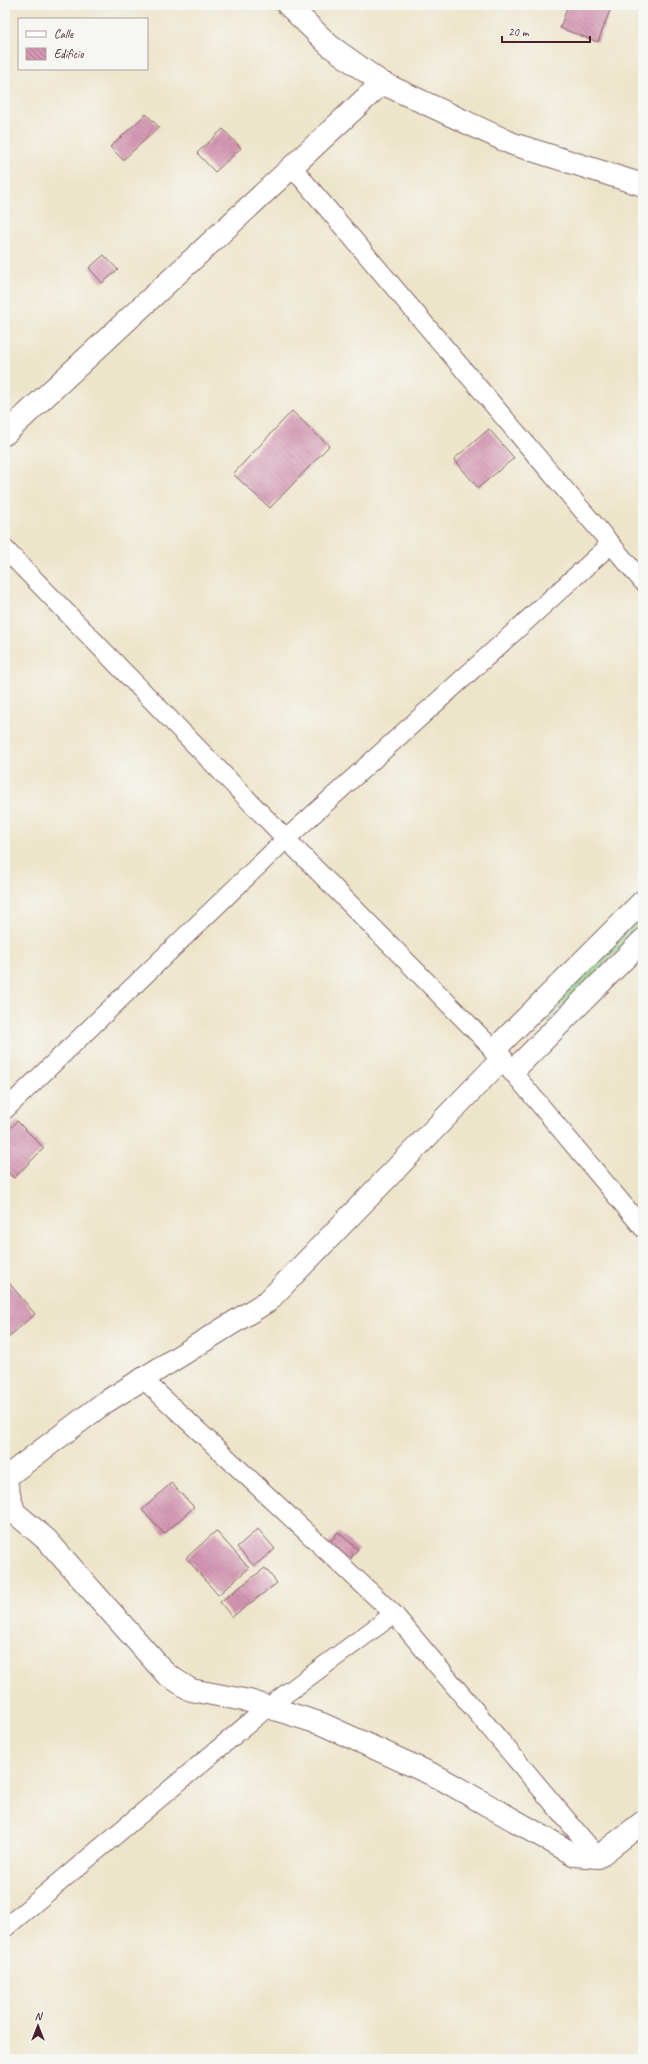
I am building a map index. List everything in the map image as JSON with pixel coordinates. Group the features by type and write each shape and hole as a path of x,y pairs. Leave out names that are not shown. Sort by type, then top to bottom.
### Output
{"street":[{"path":"288,5 330,46 382,83 513,144 643,186"},
{"path":"5,434 293,168 382,83"},
{"path":"643,901 503,1060 268,1301 104,1404 5,1478 9,1516 47,1540 166,1674 191,1690 249,1701 322,1724 440,1778 575,1855 598,1857 643,1822"},
{"path":"503,1060 643,940"}],"lane":[{"path":"293,168 643,582"},
{"path":"5,1110 286,839 611,544"},
{"path":"5,549 503,1060 643,1228"},
{"path":"144,1380 394,1614 598,1857"},
{"path":"5,1928 268,1707 394,1614"}],"green space":[{"path":"643,913 643,926 534,1034 527,1032"}],"building":[{"path":"568,5 612,5 598,42 560,28"},
{"path":"146,114 159,127 123,160 110,147"},
{"path":"223,129 241,148 215,172 197,153"},
{"path":"104,255 118,270 102,283 89,268"},
{"path":"292,411 329,446 270,508 233,474"},
{"path":"489,429 514,458 478,488 454,459"},
{"path":"17,1121 44,1148 14,1178 5,1170 5,1134"},
{"path":"5,1278 35,1314 5,1340"},
{"path":"171,1483 194,1507 164,1534 142,1510"},
{"path":"258,1529 275,1549 254,1566 237,1547"},
{"path":"216,1531 249,1568 218,1595 186,1558"},
{"path":"338,1532 358,1549 338,1574 318,1557"},
{"path":"265,1568 277,1583 232,1617 220,1602"}]}
